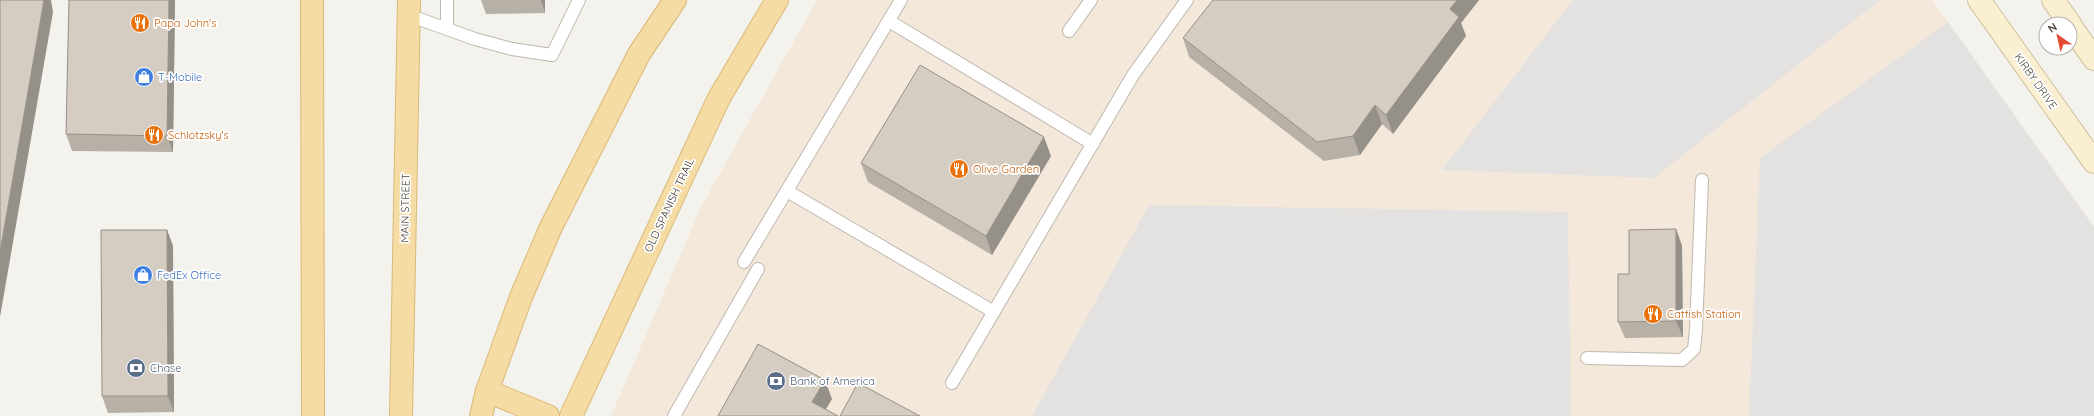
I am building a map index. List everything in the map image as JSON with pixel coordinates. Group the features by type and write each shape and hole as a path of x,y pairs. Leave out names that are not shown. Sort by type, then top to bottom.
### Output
{"main road":[{"path":"312,0 313,416"},
{"path":"481,416 487,391 521,297 551,227 639,54 675,0"},
{"name":"OLD SPANISH TRAIL","path":"571,416 719,98 778,0"},
{"name":"KIRBY DRIVE","path":"1979,0 2094,162"},
{"path":"2053,0 2064,16"},
{"name":"MAIN STREET","path":"401,416 409,7"},
{"path":"2078,36 2094,59"},
{"path":"487,391 548,416"}],"lane":[{"path":"447,0 447,28"},
{"path":"409,7 447,28 475,39 512,49 552,54 579,0"},
{"path":"744,262 902,0"},
{"path":"1069,31 1091,0"},
{"path":"952,382 1133,75 1186,0"},
{"path":"889,21 1093,144"},
{"path":"1588,358 1682,360 1694,349 1702,180"},
{"path":"787,191 994,312"},
{"path":"674,416 758,269"}],"shaded area":[{"path":"817,0 1932,0 2094,227 2094,416 611,416 701,207"},
{"path":"1573,0 1880,0 1654,178 1442,170"},
{"path":"1948,22 2094,227 2094,416 1749,416 1760,158"},
{"path":"1149,205 1568,212 1571,416 1032,416"}],"building":[{"path":"0,0 44,0 0,252"},
{"path":"69,0 169,0 167,136 66,134"},
{"path":"1213,0 1457,0 1450,9 1459,17 1386,115 1375,105 1353,136 1317,142 1183,38"},
{"name":"Olive Garden","path":"920,65 1044,137 986,236 861,163"},
{"name":"Catfish Station","path":"1676,229 1676,321 1618,322 1618,274 1629,274 1629,230"},
{"path":"101,230 167,230 168,396 102,396"},
{"path":"758,344 825,380 812,402 838,416 718,416"},
{"path":"858,383 920,416 840,416"}],"place":[{"name":"Papa John's","path":"140,23"},
{"name":"T-Mobile","path":"144,77"},
{"name":"Schlotzsky's","path":"154,135"},
{"name":"Olive Garden","path":"959,169"},
{"name":"FedEx Office","path":"143,275"},
{"name":"Catfish Station","path":"1653,314"},
{"name":"Chase","path":"136,368"},
{"name":"Bank of America","path":"776,381"}]}
